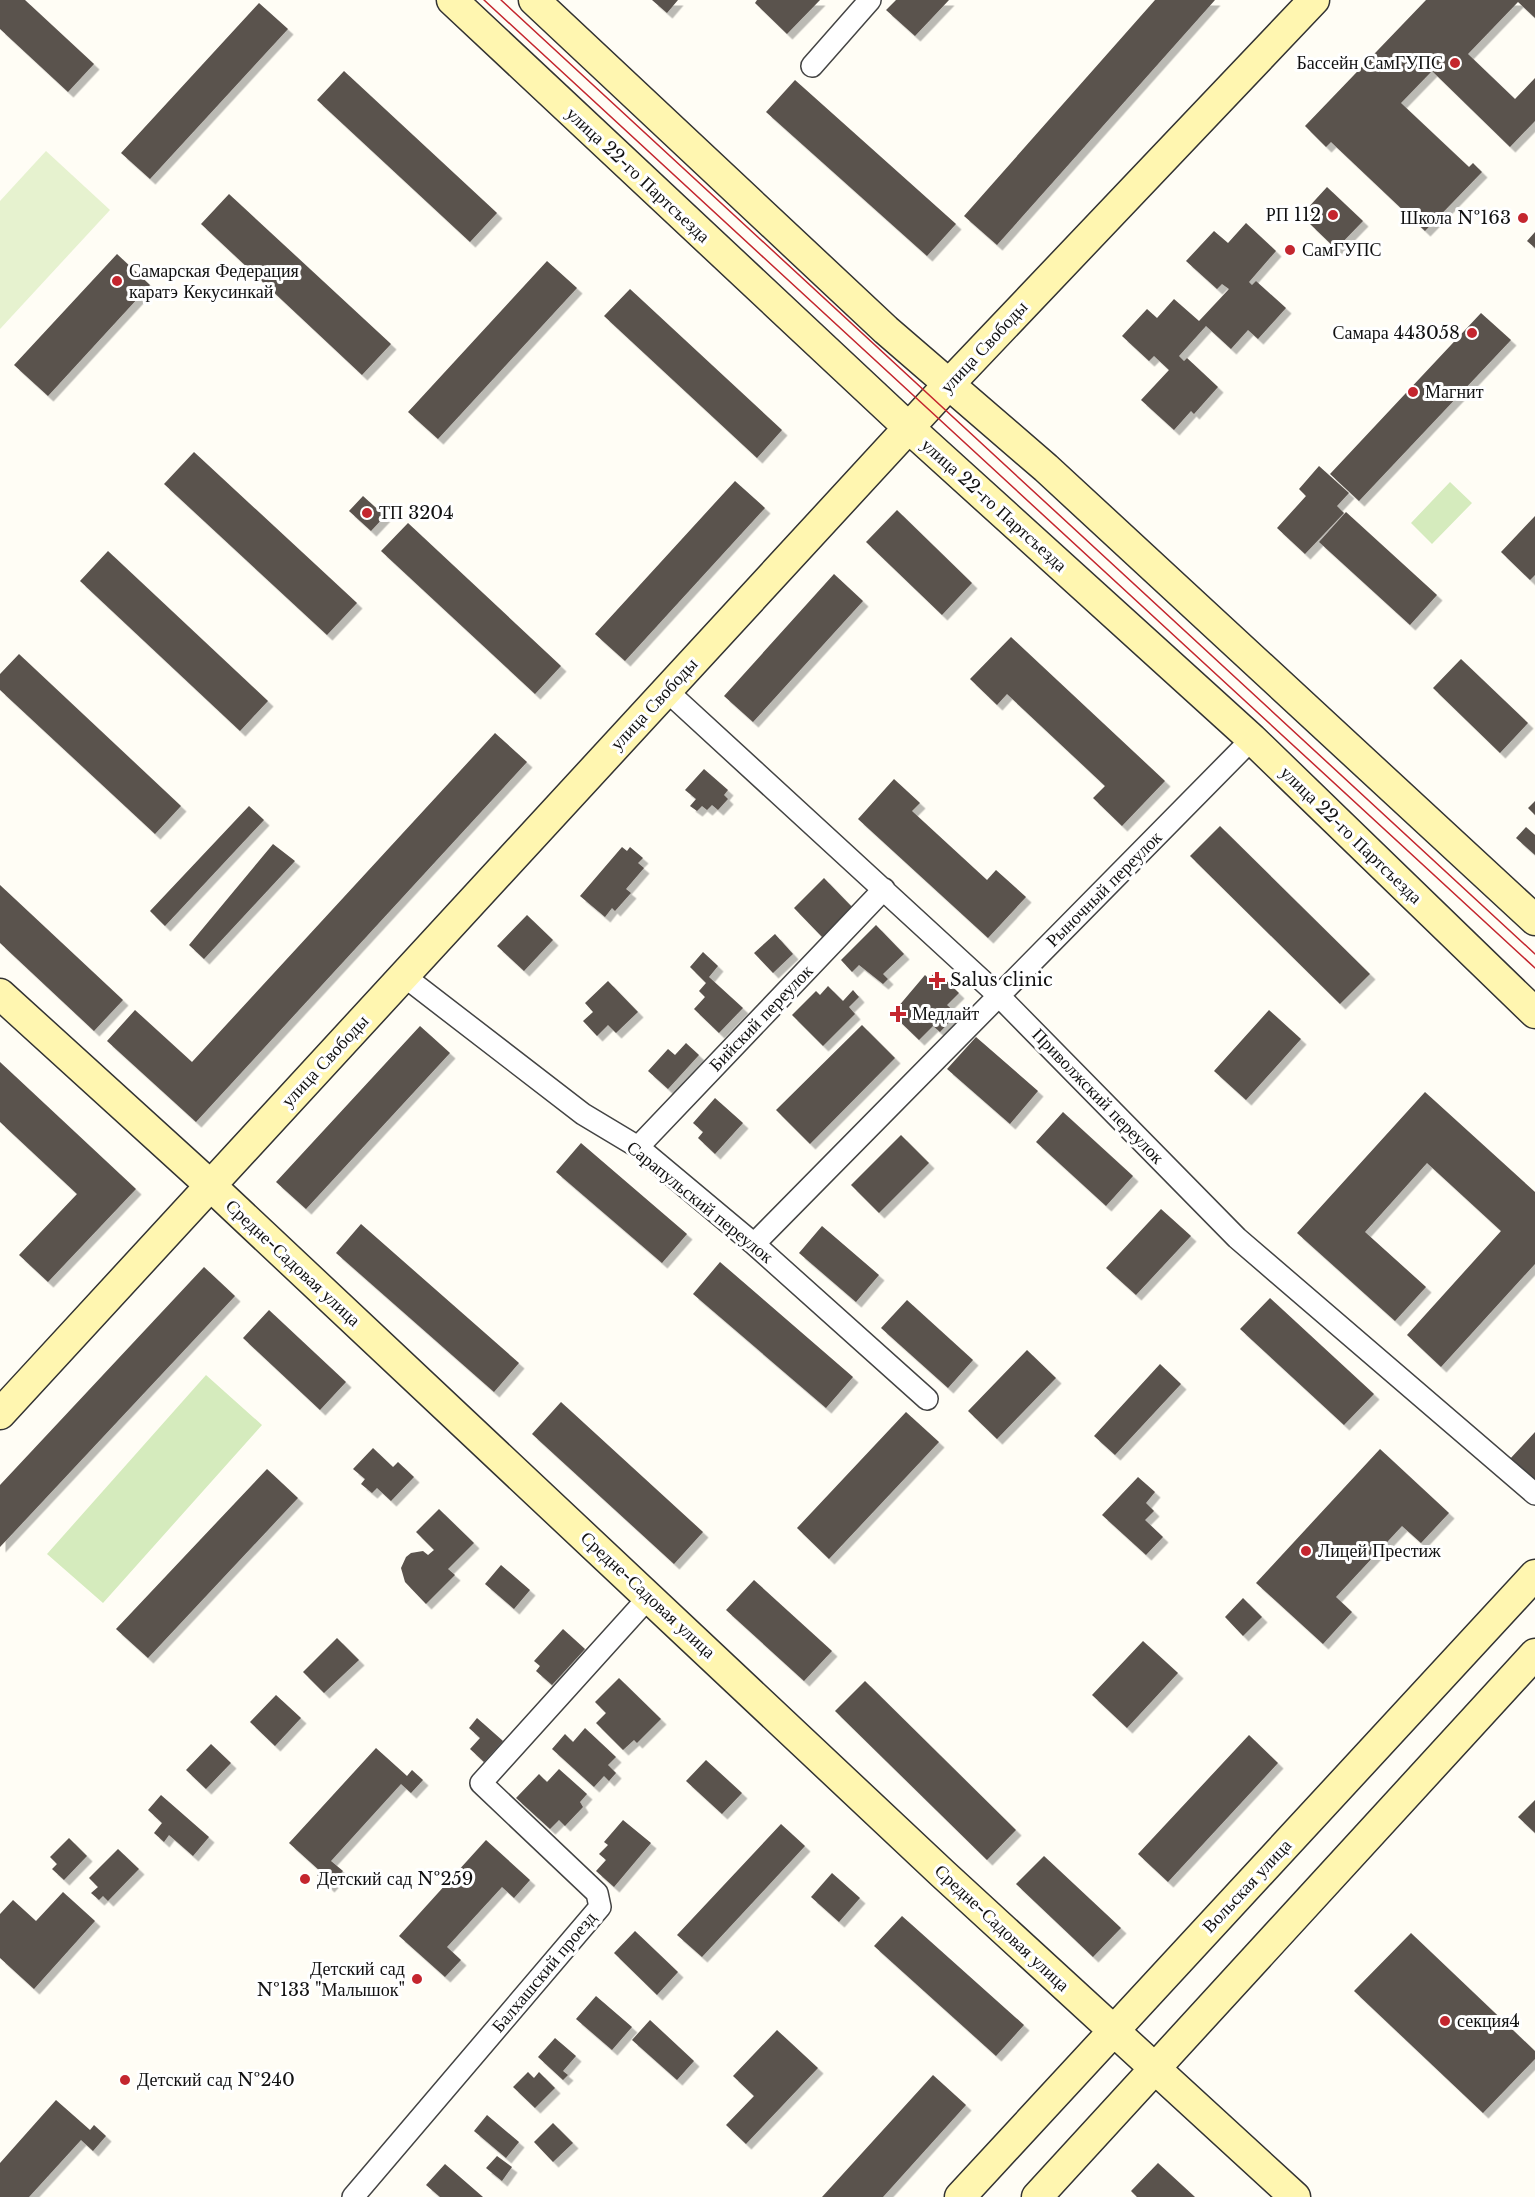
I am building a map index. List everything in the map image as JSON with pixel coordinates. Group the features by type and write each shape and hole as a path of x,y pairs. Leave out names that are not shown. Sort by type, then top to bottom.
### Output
{"main road":[{"name":"улица 22-го Партсъезда","path":"452,0 909,428 1252,739 1535,1013"},
{"path":"534,0 886,330 1154,566 1535,920"},
{"name":"улица Свободы","path":"0,1414 949,384 1314,0"},
{"name":"Средне-Садовая улица","path":"0,994 210,1185 1114,2031 1295,2197"},
{"name":"Вольская улица","path":"960,2197 1535,1575"},
{"path":"1037,2197 1535,1654"}],"street":[{"path":"812,66 870,0"},
{"name":"Приволжский переулок","path":"667,690 999,996 1237,1238 1535,1494"},
{"name":"Рыночный переулок","path":"754,1244 1252,739"},
{"name":"Бийский переулок","path":"638,1147 884,889"},
{"name":"Сарапульский переулок","path":"404,976 583,1114 638,1147 754,1244 927,1399"},
{"name":"Балхашский проезд","path":"353,2197 600,1907 597,1893 480,1783 649,1597"}],"green space":[{"path":"46,151 110,210 0,329 0,201"},
{"path":"1450,482 1472,503 1432,544 1411,523"},
{"path":"206,1375 262,1425 103,1603 47,1554"}],"building":[{"path":"0,0 25,0 94,64 68,92 0,29"},
{"path":"652,0 678,0 667,13"},
{"path":"757,0 820,0 787,34 755,3"},
{"path":"896,0 949,0 915,36 886,10"},
{"path":"1155,0 1215,0 997,245 964,216"},
{"path":"1426,0 1535,0 1535,18 1518,2 1468,54 1515,99 1535,78 1535,121 1510,147 1432,71 1401,103 1469,167 1473,163 1482,172 1425,231 1331,142 1326,147 1305,126"},
{"path":"259,3 288,29 150,179 121,153"},
{"path":"344,71 497,213 470,242 317,100"},
{"path":"795,80 956,224 927,256 766,112"},
{"name":"РП 112","path":"1327,187 1363,221 1336,249 1310,224 1315,220 1305,211"},
{"path":"229,194 391,344 362,375 201,224"},
{"path":"1246,223 1276,251 1249,282 1252,285 1256,281 1286,308 1258,339 1248,330 1231,349 1206,326 1179,356 1184,361 1187,358 1218,387 1194,414 1191,411 1174,430 1141,400 1169,370 1154,356 1149,361 1122,336 1147,309 1157,318 1174,299 1199,321 1229,289 1222,284 1217,289 1186,261 1214,231 1228,243"},
{"path":"1535,232 1535,248 1527,241"},
{"path":"117,254 150,285 48,396 14,365"},
{"path":"547,261 577,288 438,439 408,412"},
{"path":"630,289 782,430 757,458 604,316"},
{"path":"1481,313 1511,340 1359,501 1330,474"},
{"path":"194,452 357,603 327,635 164,484"},
{"path":"1319,466 1349,493 1337,506 1344,513 1305,554 1277,528 1306,496 1299,489"},
{"path":"735,481 765,508 625,661 595,634"},
{"name":"ТП 3204","path":"363,496 385,516 371,531 349,511"},
{"path":"897,510 972,583 942,615 866,542"},
{"path":"1346,512 1437,595 1410,625 1319,542"},
{"path":"1535,516 1535,575 1530,580 1501,552"},
{"path":"408,523 561,666 535,694 381,551"},
{"path":"108,551 268,701 240,731 80,581"},
{"path":"834,574 863,601 753,722 724,696"},
{"path":"1011,637 1165,781 1122,826 1093,798 1105,786 1007,694 997,705 970,679"},
{"path":"19,654 181,806 155,834 0,690 0,674"},
{"path":"1461,659 1528,723 1500,753 1433,688"},
{"path":"495,733 527,762 196,1122 107,1041 135,1010 192,1062"},
{"path":"704,769 728,790 724,795 728,799 718,810 712,805 707,810 702,806 697,811 690,806 696,799 685,790"},
{"path":"894,779 920,803 912,811 987,880 996,870 1026,897 988,938 858,819"},
{"path":"1535,801 1535,815 1528,808"},
{"path":"249,806 264,820 165,926 150,911"},
{"path":"1220,826 1370,974 1340,1004 1190,856"},
{"path":"1526,827 1535,835 1535,855 1516,838"},
{"path":"273,844 295,861 204,959 189,945"},
{"path":"622,847 627,851 630,847 643,858 638,863 644,868 626,889 631,893 615,911 612,908 605,917 580,896"},
{"path":"824,878 853,908 823,938 794,908"},
{"path":"0,885 123,1000 94,1031 0,943"},
{"path":"527,915 553,940 524,971 497,946"},
{"path":"876,925 904,954 883,974 888,979 883,984 859,965 852,972 841,960"},
{"path":"775,934 793,954 773,973 754,953"},
{"path":"703,952 718,966 709,977 743,1008 719,1033 694,1009 705,997 699,991 706,983 690,967"},
{"path":"936,971 959,993 947,1005 957,1014 940,1032 933,1026 919,1040 892,1014 925,975 929,979"},
{"path":"608,981 638,1012 616,1033 608,1025 597,1036 583,1021 593,1012 585,1003"},
{"path":"828,986 843,1001 853,990 859,997 849,1007 855,1014 823,1046 792,1015 816,991 820,995"},
{"path":"1269,1010 1301,1039 1246,1100 1214,1071"},
{"path":"862,1025 895,1058 810,1144 776,1110"},
{"path":"420,1026 450,1053 306,1209 276,1182"},
{"path":"976,1037 1038,1091 1010,1124 947,1069"},
{"path":"686,1043 699,1055 668,1089 648,1071 668,1049 675,1055"},
{"path":"0,1062 136,1189 48,1282 19,1255 77,1194 0,1122"},
{"path":"1425,1092 1535,1192 1535,1264 1441,1367 1407,1335 1501,1231 1427,1163 1365,1232 1426,1287 1395,1321 1297,1233"},
{"path":"715,1098 743,1123 715,1154 698,1138 703,1132 693,1123"},
{"path":"1063,1112 1133,1176 1106,1206 1036,1142"},
{"path":"901,1135 929,1163 879,1213 851,1185"},
{"path":"581,1143 687,1234 662,1263 556,1172"},
{"path":"1161,1209 1191,1236 1136,1295 1106,1268"},
{"path":"361,1224 519,1363 494,1392 336,1253"},
{"path":"822,1226 879,1275 856,1302 799,1253"},
{"path":"720,1262 853,1377 826,1408 693,1294"},
{"path":"204,1267 235,1296 0,1547 0,1485"},
{"path":"1270,1298 1374,1394 1344,1425 1240,1329"},
{"path":"907,1300 973,1360 948,1388 881,1328"},
{"path":"269,1310 346,1382 320,1410 243,1338"},
{"path":"1027,1350 1056,1378 997,1439 968,1411"},
{"path":"1160,1364 1181,1384 1115,1455 1094,1436"},
{"path":"561,1402 703,1532 674,1564 532,1434"},
{"path":"906,1412 939,1442 829,1559 797,1528"},
{"path":"1535,1432 1535,1484 1509,1460"},
{"path":"373,1448 393,1467 398,1462 414,1477 391,1501 377,1488 372,1493 361,1484 365,1479 353,1469"},
{"path":"1380,1449 1449,1513 1421,1543 1402,1526 1336,1597 1352,1612 1323,1644 1256,1583"},
{"path":"267,1469 298,1498 148,1658 116,1629"},
{"path":"1138,1477 1155,1492 1146,1503 1154,1511 1145,1520 1163,1537 1146,1555 1102,1515"},
{"path":"439,1509 474,1543 448,1569 455,1575 426,1604 405,1582 401,1568 406,1557 411,1553 423,1551 428,1555 434,1550 416,1532"},
{"path":"501,1565 530,1590 514,1609 485,1584"},
{"path":"754,1580 832,1651 804,1681 726,1610"},
{"path":"1243,1598 1262,1617 1243,1636 1225,1617"},
{"path":"563,1629 585,1649 552,1685 536,1671 540,1666 534,1661"},
{"path":"337,1638 359,1660 324,1693 303,1672"},
{"path":"1143,1641 1178,1673 1127,1728 1092,1695"},
{"path":"619,1678 661,1719 637,1743 634,1740 623,1750 596,1723 606,1713 595,1702"},
{"path":"865,1681 1016,1830 987,1860 835,1711"},
{"path":"276,1695 301,1718 275,1746 250,1722"},
{"path":"477,1718 503,1741 484,1762 470,1749 480,1738 469,1728"},
{"path":"585,1728 616,1757 608,1765 616,1773 609,1781 604,1776 594,1787 552,1749 565,1734 573,1742"},
{"path":"1249,1735 1278,1763 1168,1882 1138,1854"},
{"path":"211,1744 231,1763 206,1789 186,1770"},
{"path":"376,1748 407,1776 412,1770 423,1780 411,1793 401,1784 331,1861 343,1871 329,1887 317,1875 320,1871 289,1843"},
{"path":"706,1760 742,1793 722,1814 686,1781"},
{"path":"559,1769 587,1794 580,1802 583,1807 565,1826 559,1820 550,1829 516,1798 539,1774 547,1782"},
{"path":"161,1795 209,1837 193,1856 169,1835 164,1842 154,1833 162,1823 148,1810"},
{"path":"1535,1800 1535,1833 1518,1817"},
{"path":"623,1820 651,1843 614,1887 596,1871 606,1860 599,1854 608,1845 604,1842"},
{"path":"781,1824 805,1846 702,1957 677,1935"},
{"path":"69,1838 87,1856 64,1880 52,1869 57,1864 50,1857"},
{"path":"486,1840 530,1880 514,1898 502,1887 447,1947 461,1960 445,1977 399,1936"},
{"path":"118,1849 139,1869 108,1901 103,1896 99,1900 91,1893 98,1887 89,1878"},
{"path":"1044,1856 1121,1928 1093,1957 1016,1884"},
{"path":"832,1873 860,1898 839,1922 811,1897"},
{"path":"63,1892 95,1921 34,1989 0,1958 0,1914 13,1900 36,1921"},
{"path":"902,1916 1024,2025 996,2056 874,1946"},
{"path":"635,1931 678,1972 657,1995 614,1953"},
{"name":"секция4","path":"1411,1933 1535,2051 1535,2059 1483,2113 1354,1991"},
{"path":"596,1996 632,2027 612,2050 576,2019"},
{"path":"650,2020 694,2061 677,2080 632,2040"},
{"path":"777,2030 818,2068 746,2144 726,2125 754,2096 733,2076"},
{"path":"555,2038 576,2056 563,2071 568,2075 563,2080 538,2057"},
{"path":"528,2072 534,2078 539,2072 555,2088 535,2108 513,2087"},
{"path":"933,2075 966,2105 883,2197 822,2197"},
{"path":"56,2100 90,2130 94,2125 106,2136 93,2151 81,2140 29,2197 0,2197 0,2163"},
{"path":"487,2115 519,2142 506,2158 474,2131"},
{"path":"553,2123 573,2143 553,2162 534,2142"},
{"path":"497,2156 512,2167 502,2181 486,2168"},
{"path":"1158,2163 1195,2197 1137,2197 1131,2191"},
{"path":"445,2164 483,2197 440,2197 426,2185"}],"tram line":[{"path":"484,0 1535,968"},
{"path":"501,0 1535,954"}],"place":[{"name":"Бассейн СамГУПС","path":"1455,63"},
{"name":"РП 112","path":"1333,215"},
{"name":"Школа №163","path":"1523,218"},
{"name":"СамГУПС","path":"1290,250"},
{"name":"Самарская Федерация каратэ Кекусинкай","path":"117,281"},
{"name":"Самара 443058","path":"1472,333"},
{"name":"Магнит","path":"1413,392"},
{"name":"ТП 3204","path":"367,513"},
{"name":"Salus clinic","path":"937,980"},
{"name":"Медлайт","path":"898,1014"},
{"name":"Лицей Престиж","path":"1306,1551"},
{"name":"Детский сад №259","path":"305,1879"},
{"name":"Детский сад №133 \"Малышок\"","path":"417,1979"},
{"name":"секция4","path":"1445,2021"},
{"name":"Детский сад №240","path":"125,2080"}]}
